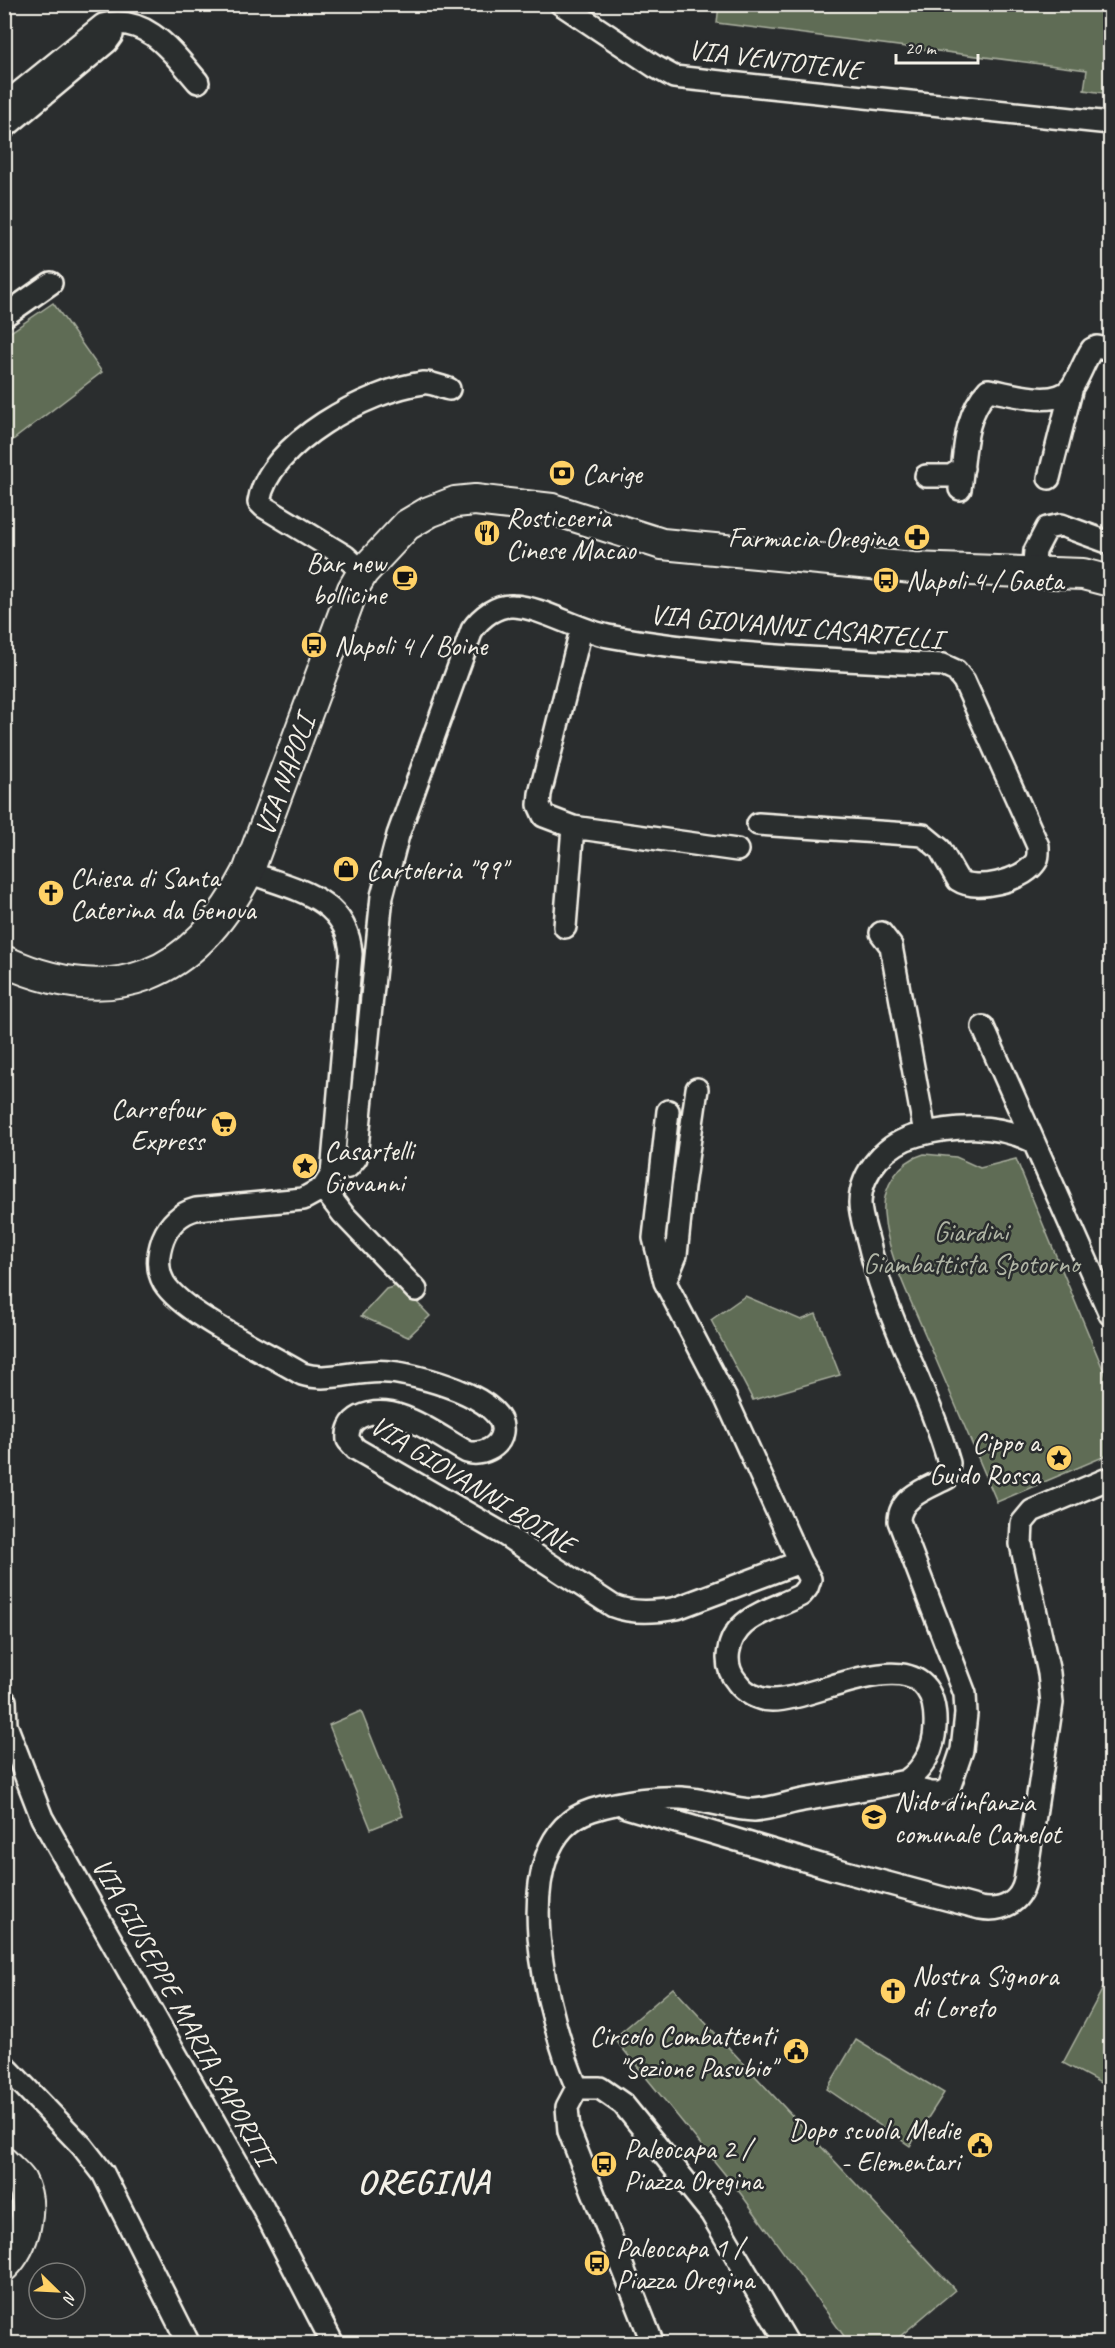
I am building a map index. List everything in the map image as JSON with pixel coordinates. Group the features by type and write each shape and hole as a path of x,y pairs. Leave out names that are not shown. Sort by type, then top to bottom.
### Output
{"street":[{"name":"VIA VENTOTENE","path":"561,4 674,77 1110,123"},
{"path":"4,105 103,25 112,23 144,28 171,51 198,82"},
{"path":"4,128 111,39 110,28 103,25"},
{"path":"4,316 51,283"},
{"path":"1049,478 1053,453 1072,387 1092,349 1097,347 1110,350"},
{"path":"363,572 345,556 259,502 268,474 305,438 342,411 385,392 425,382 449,389"},
{"path":"926,476 962,478 969,423 979,399 988,390 1047,398 1061,397 1072,387"},
{"name":"VIA NAPOLI","path":"4,961 36,974 69,982 107,984 146,978 190,948 214,925 234,899 248,872 349,600 363,572 407,525 446,506 475,500 552,509 662,544 913,568 1083,574 1110,581"},
{"path":"1033,573 1035,551 1047,528 1061,525 1110,543"},
{"name":"VIA GIOVANNI CASARTELLI","path":"328,1179 348,1167 356,1158 386,880 412,795 472,630 489,613 513,606 533,610 581,630 683,647 790,657 943,665 950,668 964,681 1038,846 1038,851 1033,866 1026,871 980,886 958,880 940,849 924,835 758,824"},
{"path":"581,630 539,800 541,811 548,819 573,827 737,850"},
{"path":"565,927 573,827"},
{"path":"248,872 320,899 341,919 349,936 351,954 328,1179 343,1214 416,1290"},
{"path":"881,933 891,946 925,1133"},
{"path":"982,1027 1030,1140 1110,1314"},
{"path":"664,1282 676,1255 678,1224 697,1089"},
{"path":"653,2343 568,2131 567,2107 577,2088 553,2022 540,1941 539,1884 550,1852 570,1822 592,1810 653,1800 690,1798 753,1810 906,1781 924,1765 935,1730 935,1715 929,1695 914,1679 879,1674 773,1700 752,1695 732,1676 727,1659 744,1624 801,1595 810,1579 808,1572 800,1562 726,1399 664,1282 654,1238 668,1111"},
{"path":"906,1781 924,1792 937,1794 946,1791 952,1784 962,1750 965,1694 899,1521 899,1510 906,1501 947,1478 949,1463 876,1277 860,1203 867,1177 877,1160 902,1140 925,1133 977,1128 1001,1130 1030,1140"},
{"name":"VIA GIOVANNI BOINE","path":"328,1179 303,1199 196,1209 182,1215 170,1226 160,1248 158,1267 163,1282 191,1310 302,1374 316,1378 389,1371 459,1391 490,1406 501,1419 503,1431 495,1446 484,1452 467,1452 409,1420 388,1412 371,1413 354,1420 348,1430 348,1440 356,1449 505,1535 613,1606 630,1611 661,1611 677,1608 800,1562"},
{"path":"619,1805 831,1868 980,1908 1000,1908 1016,1900 1025,1881 1052,1703 1049,1673 1025,1564 1022,1523 1032,1511 1110,1478"},
{"name":"VIA GIUSEPPE MARIA SAPORITI","path":"5,1701 6,1725 42,1818 252,2188 333,2343"},
{"path":"4,2065 82,2146 103,2173 189,2343"},
{"path":"577,2088 600,2088 623,2104 711,2213 788,2343"},
{"path":"4,2163 21,2181 27,2217 17,2249 4,2266"}],"green space":[{"path":"719,5 1110,5 1110,94 1084,90 1087,70 717,23"},
{"path":"53,303 102,372 5,446 5,336"},
{"name":"Giardini Giambattista Spotorno","path":"924,1154 956,1157 980,1168 1016,1159 1110,1386 1110,1454 997,1502 900,1275 889,1244 884,1203 889,1185 900,1169 915,1157"},
{"path":"396,1286 404,1289 430,1316 408,1337 361,1316 386,1289"},
{"path":"745,1296 801,1320 816,1314 840,1375 753,1400 711,1320"},
{"path":"361,1711 403,1816 371,1829 329,1725"},
{"path":"1110,1975 1110,2088 1063,2063"},
{"path":"673,1988 955,2290 892,2343 849,2343 741,2194 614,2038"},
{"path":"856,2040 944,2093 910,2146 827,2089"}],"place":[{"name":"Carige","path":"562,473"},
{"name":"Rosticceria Cinese Macao","path":"487,533"},
{"name":"Farmacia Oregina","path":"917,537"},
{"name":"Bar new bollicine","path":"405,578"},
{"name":"Napoli 4 / Gaeta","path":"886,580"},
{"name":"Napoli 4 / Boine","path":"314,645"},
{"name":"Cartoleria \"99\"","path":"346,869"},
{"name":"Chiesa di Santa Caterina da Genova","path":"51,893"},
{"name":"Carrefour Express","path":"224,1124"},
{"name":"Casartelli Giovanni","path":"305,1166"},
{"name":"Cippo a Guido Rossa","path":"1059,1458"},
{"name":"Nido d'infanzia comunale Camelot","path":"874,1817"},
{"name":"Nostra Signora di Loreto","path":"893,1991"},
{"name":"Circolo Combattenti \"Sezione Pasubio\"","path":"796,2051"},
{"name":"Dopo scuola Medie - Elementari","path":"980,2145"},
{"name":"Paleocapa 2 / Piazza Oregina","path":"604,2164"},
{"name":"Paleocapa 1 / Piazza Oregina","path":"597,2263"}],"district":[{"name":"OREGINA","path":"424,2181"}]}
